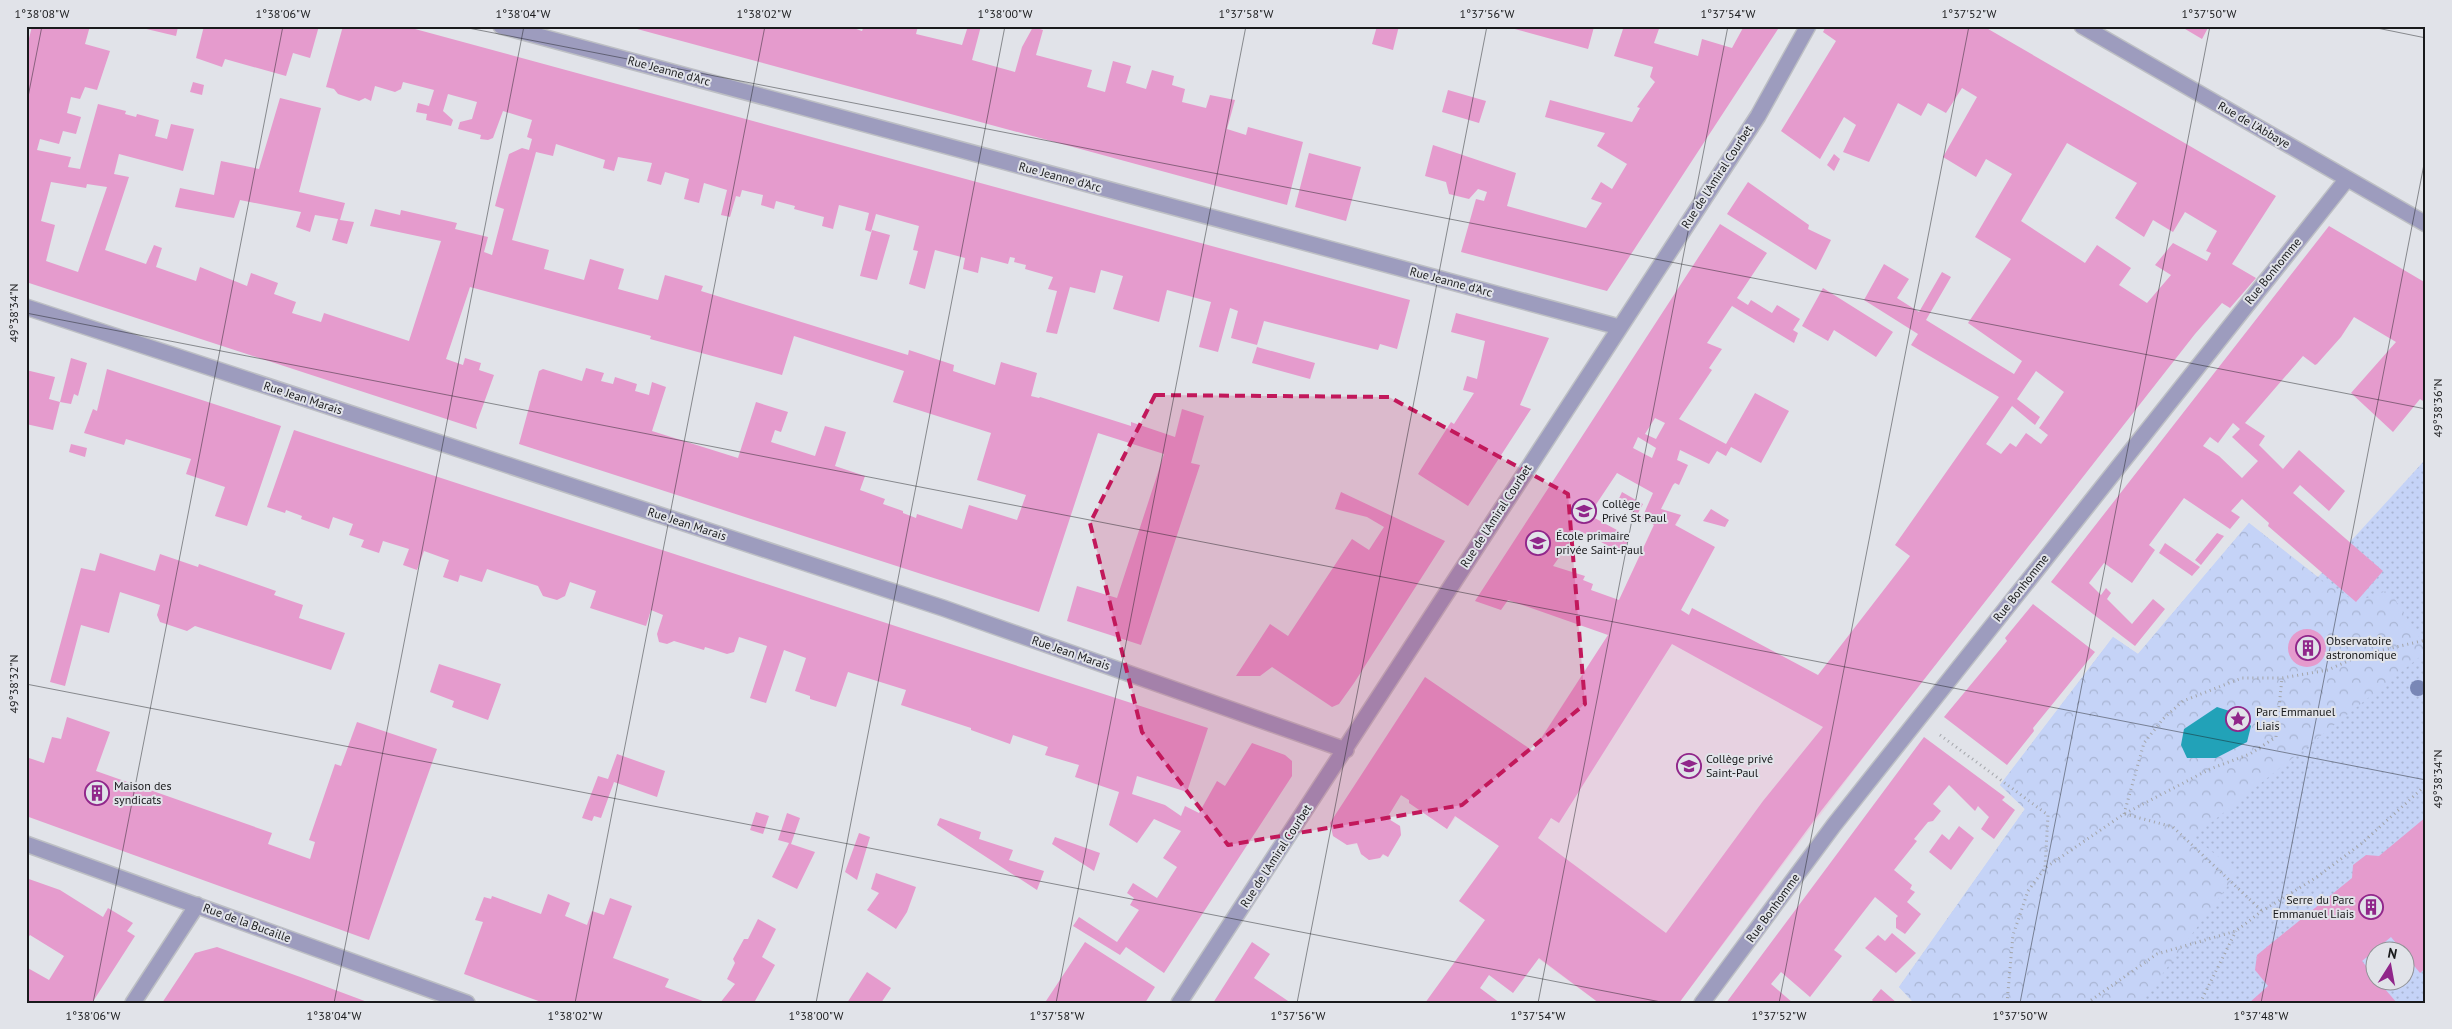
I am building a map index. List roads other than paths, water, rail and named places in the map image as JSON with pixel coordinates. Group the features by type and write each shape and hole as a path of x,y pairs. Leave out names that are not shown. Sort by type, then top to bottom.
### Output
{"street":[{"name":"Rue Jeanne d'Arc","path":"501,26 1619,327"},
{"name":"Rue de l'Amiral Courbet","path":"1179,1003 1346,750 1619,327 1758,116 1808,26"},
{"name":"Rue de l'Abbaye","path":"2082,26 2426,224"},
{"name":"Rue Bonhomme","path":"1702,1003 1834,825 2347,179"},
{"name":"Rue Jean Marais","path":"26,306 943,608 1346,750"},
{"name":"Rue de la Bucaille","path":"26,844 467,1003"},
{"path":"132,1003 196,905"}],"water":[{"path":"2217,707 2239,714 2251,726 2247,742 2216,758 2187,758 2181,745 2184,729"}],"place":[{"name":"Collège Privé St Paul","path":"1584,511"},
{"name":"École primaire privée Saint-Paul","path":"1538,543"},
{"name":"Observatoire astronomique","path":"2308,648"},
{"name":"Parc Emmanuel Liais","path":"2238,719"},
{"name":"Collège privé Saint-Paul","path":"1689,766"},
{"name":"Maison des syndicats","path":"97,793"},
{"name":"Serre du Parc Emmanuel Liais","path":"2371,907"}]}
